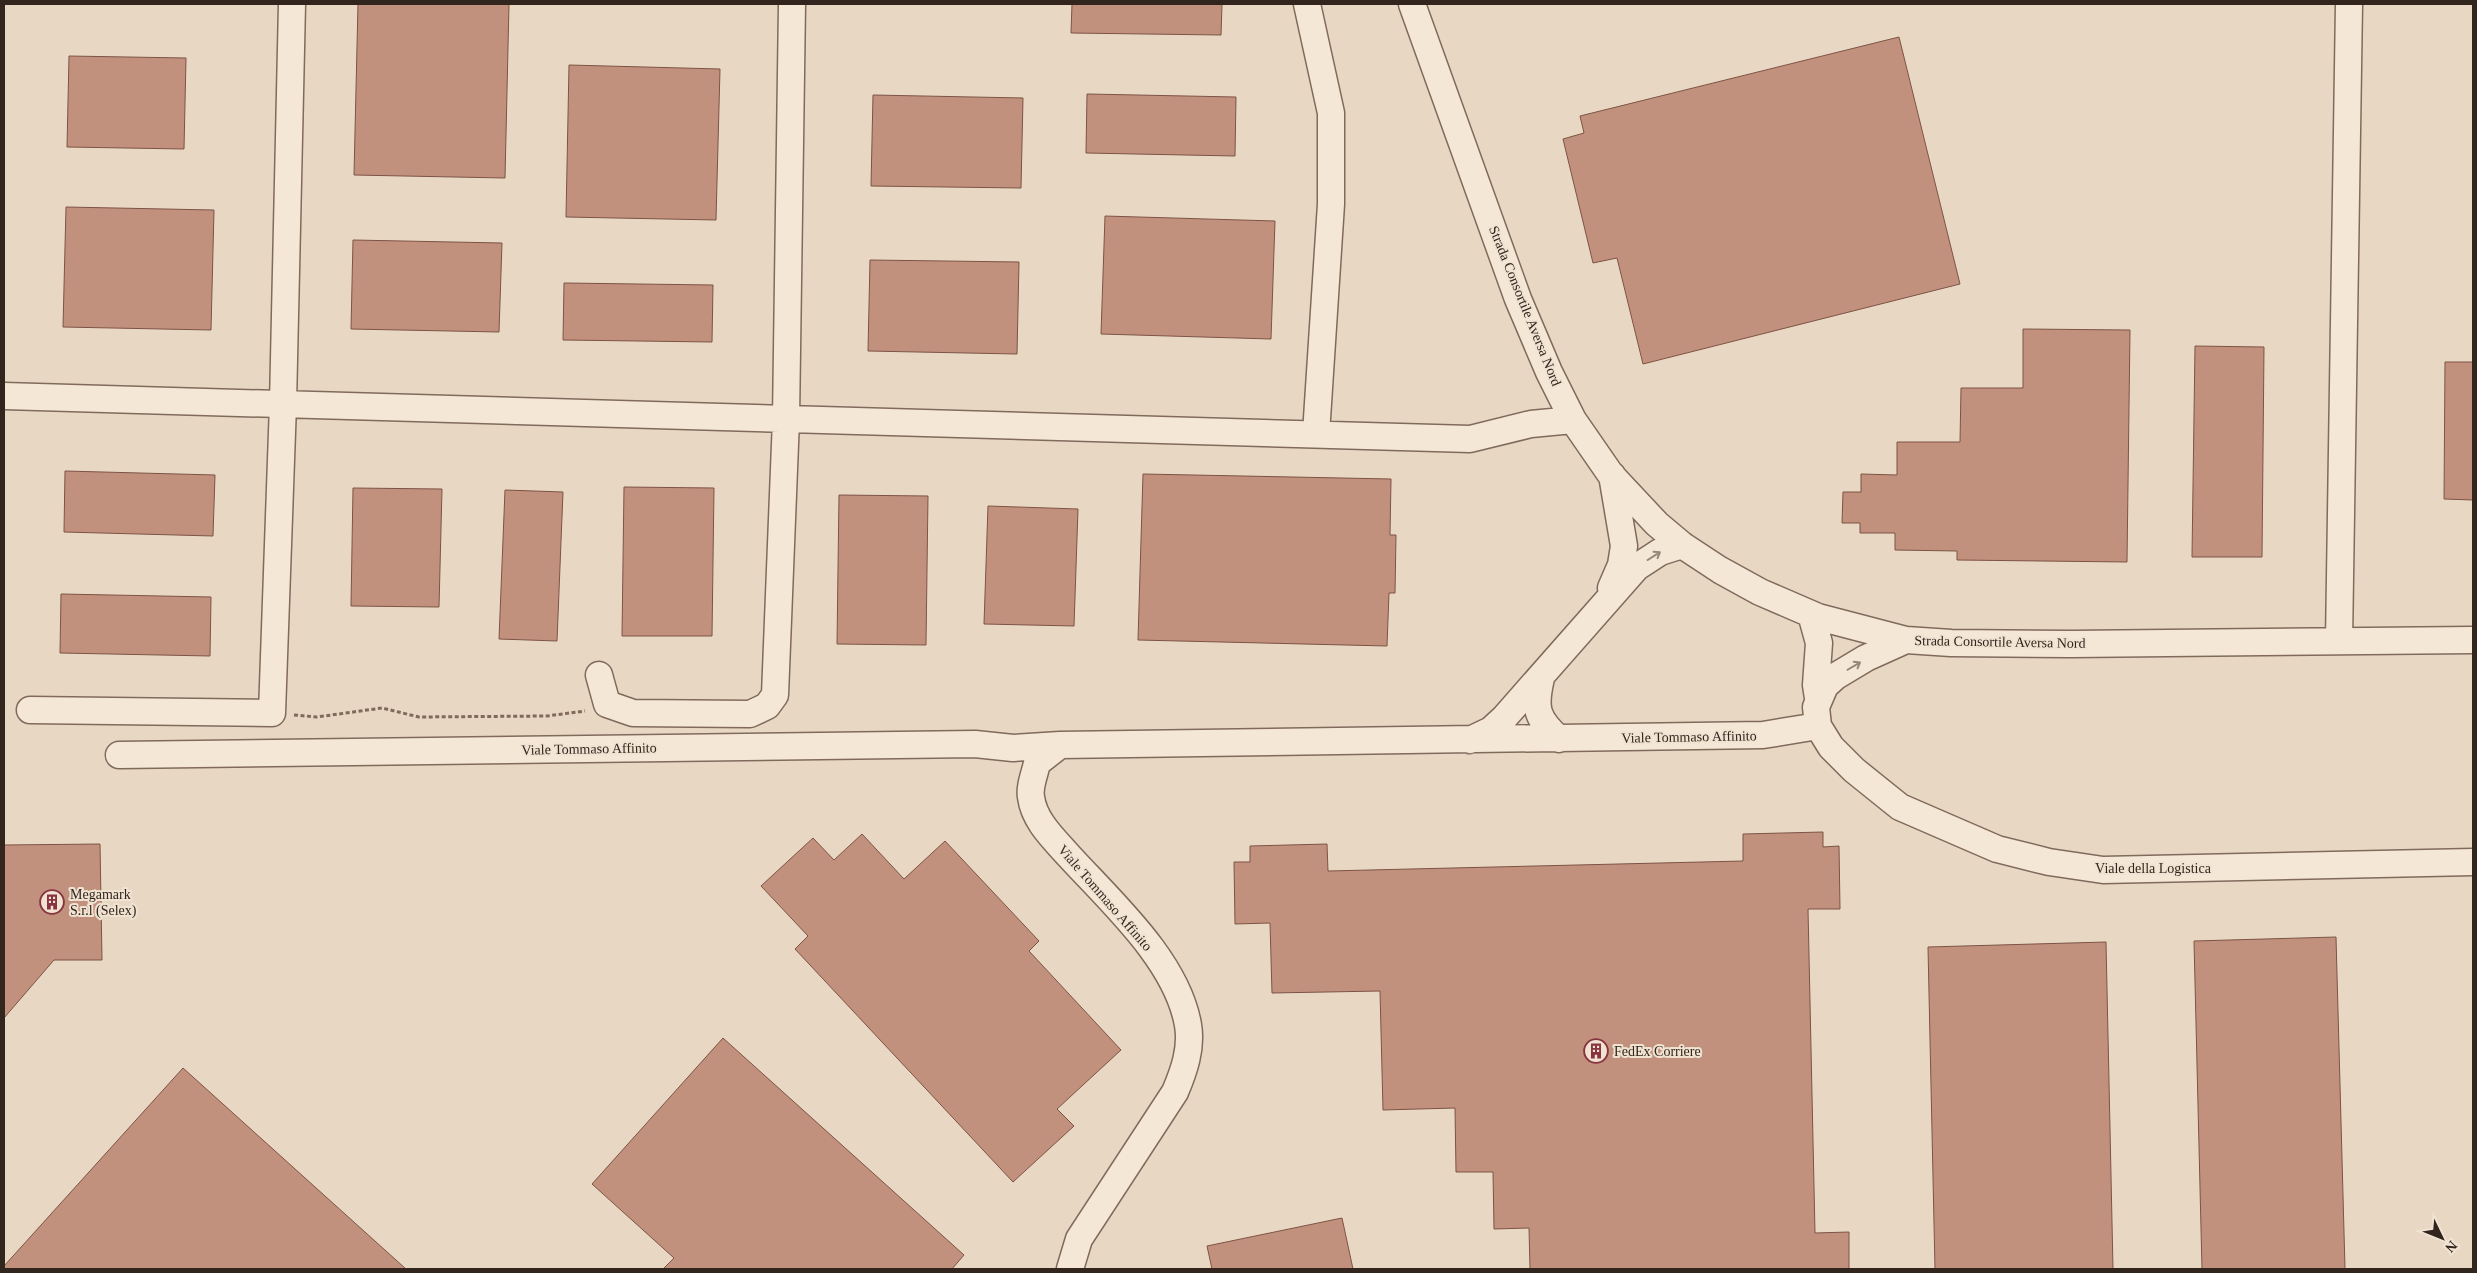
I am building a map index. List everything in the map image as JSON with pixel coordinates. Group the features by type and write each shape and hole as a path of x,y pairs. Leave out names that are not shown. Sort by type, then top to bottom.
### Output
{"street":[{"path":"30,710 272,713 283,404 292,4"},
{"path":"599,675 607,704 633,713 750,714 767,706 775,695 786,419 792,4"},
{"path":"1308,4 1331,113 1331,204 1316,434"},
{"name":"Strada Consortile Aversa Nord","path":"1412,4 1518,299 1549,372 1573,420 1611,475 1657,524 1682,545 1720,570 1760,592 1811,614 1906,640 1951,643 2061,644 2473,640"},
{"path":"2339,641 2349,4"},
{"path":"1531,424 1543,401 1549,372"},
{"path":"4,396 1470,439 1531,424 1573,420"},
{"name":"Viale Tommaso Affinito","path":"1606,600 1621,566 1624,546 1611,475"},
{"name":"Viale Tommaso Affinito","path":"1469,741 1491,730 1541,678 1606,600 1637,567 1660,552 1682,545"},
{"path":"1811,614 1820,643 1816,686 1818,698"},
{"path":"1818,726 1816,707 1818,698 1825,686 1836,676 1866,658 1906,640"},
{"name":"Viale Tommaso Affinito","path":"1541,678 1536,701 1537,706 1544,723 1560,739"},
{"name":"Viale Tommaso Affinito","path":"119,755 975,744 1013,748 1060,745 1469,741 1763,735 1818,726"},
{"name":"Viale della Logistica","path":"1818,726 1831,747 1854,770 1900,807 1997,849 2049,862 2103,870 2473,862"},
{"name":"Viale Tommaso Affinito","path":"1060,745 1037,763 1030,796 1042,827 1130,923 1165,968 1180,998 1189,1027 1186,1065 1175,1092 1079,1239 1070,1269"}],"path":[{"path":"272,713 317,717 382,708 419,717 547,716 586,711 607,704"}],"building":[{"path":"358,4 509,4 505,178 354,175"},
{"path":"1072,4 1222,4 1221,35 1071,33"},
{"path":"1899,37 1960,284 1643,364 1617,258 1593,263 1563,139 1584,133 1580,116"},
{"path":"69,56 186,58 184,149 67,147"},
{"path":"569,65 720,69 716,220 566,217"},
{"path":"1087,94 1236,97 1235,156 1086,153"},
{"path":"873,95 1023,98 1021,188 871,186"},
{"path":"66,207 214,210 211,330 63,327"},
{"path":"1105,216 1275,221 1271,339 1101,334"},
{"path":"353,240 502,243 499,332 351,329"},
{"path":"870,260 1019,262 1017,354 868,351"},
{"path":"564,283 713,285 712,342 563,340"},
{"path":"2023,329 2130,330 2127,562 1957,560 1957,551 1895,550 1895,533 1860,533 1860,523 1842,523 1843,492 1861,492 1861,474 1897,475 1897,442 1960,442 1961,388 2023,388"},
{"path":"2195,346 2264,347 2262,557 2192,557"},
{"path":"2445,362 2473,362 2473,500 2444,499"},
{"path":"65,471 215,475 213,536 64,532"},
{"path":"1143,474 1391,479 1390,535 1396,535 1395,593 1389,593 1387,646 1138,640"},
{"path":"624,487 714,488 712,636 622,636"},
{"path":"353,488 442,489 439,607 351,606"},
{"path":"505,490 563,492 557,641 499,639"},
{"path":"839,495 928,496 926,645 837,644"},
{"path":"988,506 1078,509 1074,626 984,624"},
{"path":"61,594 211,597 210,656 60,653"},
{"name":"FedEx Corriere","path":"1823,832 1823,847 1839,846 1840,909 1808,909 1815,1233 1849,1232 1849,1269 1530,1269 1529,1228 1494,1229 1493,1172 1456,1172 1455,1108 1383,1110 1380,991 1272,993 1270,923 1235,924 1234,862 1250,862 1250,846 1327,844 1328,871 1743,861 1743,834"},
{"path":"862,834 904,879 945,841 1039,941 1029,951 1121,1050 1057,1109 1074,1126 1013,1182 795,949 808,936 761,886 813,838 834,860"},
{"name":"Megamark S.r.l (Selex)","path":"100,844 102,960 54,960 4,1018 4,845"},
{"path":"2336,937 2345,1269 2202,1269 2194,941"},
{"path":"2106,942 2113,1269 1935,1269 1928,947"},
{"path":"723,1038 964,1255 952,1269 663,1269 674,1258 592,1184"},
{"path":"183,1068 406,1269 4,1269 4,1266"},
{"path":"1342,1218 1353,1269 1212,1269 1207,1246"}],"place":[{"name":"Megamark S.r.l (Selex)","path":"52,902"},
{"name":"FedEx Corriere","path":"1596,1051"}]}
